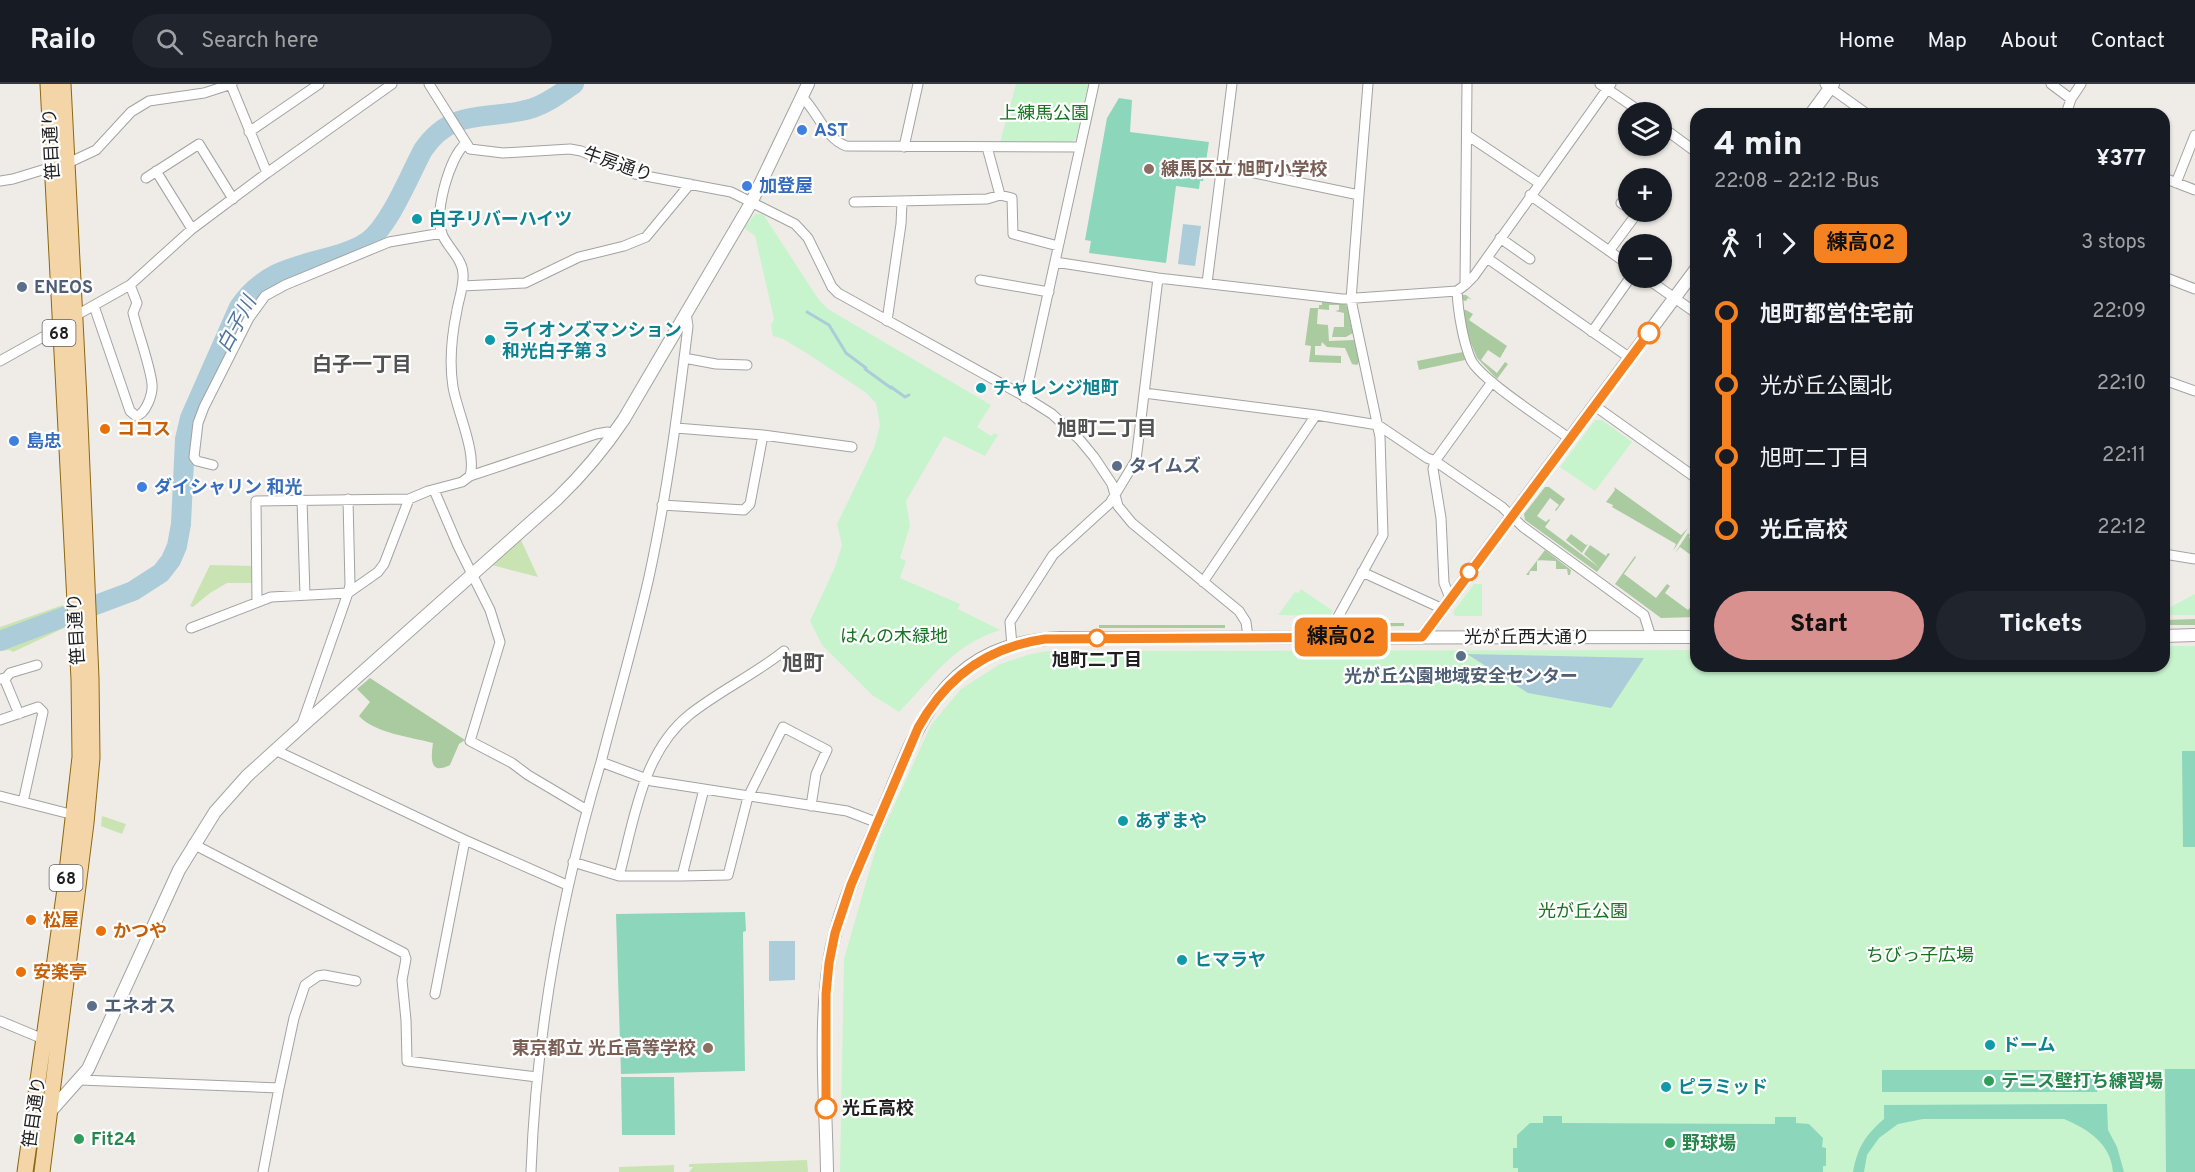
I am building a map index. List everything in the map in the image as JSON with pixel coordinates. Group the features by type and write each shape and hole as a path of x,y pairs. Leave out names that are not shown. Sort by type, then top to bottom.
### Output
{"main road":[{"name":"笹目通り","path":"42,1172 58,1044 80,816 82,620 75,316 48,84"},
{"name":"笹目通り","path":"63,84 59,165 59,328 80,580"},
{"name":"笹目通り","path":"25,1172 43,1039 80,816"}],"street":[{"path":"249,132 305,88 319,84"},
{"path":"0,361 130,285 192,229 392,84"},
{"path":"429,84 465,144 458,153 442,197 439,219 442,233 464,272 453,332 453,384 471,461 470,476"},
{"path":"31,1130 80,1080 92,1059 178,870 215,812 247,776 275,750 472,575 594,461 613,435 751,203 808,84"},
{"path":"904,147 918,84"},
{"path":"1025,398 1094,84"},
{"path":"1207,283 1232,84"},
{"path":"1327,638 1383,535 1378,424 1351,300 1368,84"},
{"path":"1467,84 1461,288 1463,329 1472,361 1492,382 1570,439"},
{"path":"2051,84 2071,99"},
{"path":"2068,108 2081,84"},
{"path":"0,181 59,165 96,150 131,112 149,101 204,93 232,85 267,173"},
{"path":"1815,108 1830,85 1859,108"},
{"path":"1055,262 1158,278 1351,300 1461,288 1487,258 1606,86 1628,102"},
{"path":"802,97 819,122 837,142 846,146 1079,147"},
{"path":"1672,134 1690,148"},
{"path":"1467,135 1539,183"},
{"path":"2176,183 2195,135"},
{"path":"146,178 199,144 233,199"},
{"name":"牛房通り","path":"465,144 470,149 496,153 570,149 581,151 635,174 730,192 795,224 808,238 832,287 838,293 1052,414 1094,457 1112,484 1118,506 1132,523 1243,614 1248,637"},
{"path":"987,147 1000,195"},
{"path":"1221,166 1359,195"},
{"path":"156,171 192,229"},
{"path":"2170,180 2195,190"},
{"path":"462,286 525,282 579,257 624,246 646,237 690,184"},
{"path":"854,202 987,199 1000,195 1012,198 1013,234 1058,246"},
{"path":"1530,195 1618,257"},
{"path":"887,321 902,202"},
{"path":"1609,251 1625,222"},
{"path":"213,465 197,461 194,457 198,423 238,338 257,305 265,296 285,285 389,242 442,233"},
{"path":"1500,238 1530,259"},
{"path":"1487,258 1630,358"},
{"path":"1012,646 1010,622 1053,555 1110,503 1136,460 1158,278"},
{"path":"1422,637 1690,278"},
{"path":"2170,279 2195,289"},
{"path":"980,280 1049,292"},
{"path":"94,306 130,411 140,416 145,410 152,386 133,313 137,303 130,285"},
{"path":"1592,332 1622,288"},
{"path":"1660,288 1690,309"},
{"path":"531,1172 537,1077 567,885 649,579 676,428 688,326 686,313"},
{"path":"684,358 716,364 747,365"},
{"path":"1446,604 1442,529 1433,469 1435,461 1492,382"},
{"path":"2170,382 2195,391"},
{"path":"1144,393 1378,424 1502,507 1644,615 1651,637"},
{"path":"1595,406 1690,474"},
{"path":"1203,582 1316,415"},
{"path":"676,428 763,435 852,447"},
{"path":"257,602 256,501 409,499 596,434 608,432 613,435"},
{"path":"662,505 744,510 750,504 763,435"},
{"path":"434,490 496,625 500,642 470,741 512,763 587,810"},
{"path":"300,727 350,585 348,499"},
{"path":"191,628 271,597 348,593 378,572 384,564 409,499"},
{"path":"302,500 304,595"},
{"path":"2170,555 2195,559"},
{"path":"1362,572 1446,604"},
{"path":"2170,636 2195,635"},
{"name":"光が丘西大通り","path":"826,1172 825,1030 829,963 843,908 918,728 932,704 951,682 988,655 1031,641 1061,638 1690,636"},
{"path":"619,876 645,778 660,750 688,716 784,651"},
{"path":"19,714 2,679 9,673 37,665"},
{"path":"0,720 38,707 43,712 23,802"},
{"path":"573,862 619,876 728,875 748,797 783,727 827,750 816,774 811,806"},
{"path":"275,750 465,840 567,885"},
{"path":"601,762 652,781 847,811 878,823"},
{"path":"682,876 704,789"},
{"path":"0,796 80,816"},
{"path":"435,994 465,840"},
{"path":"193,844 404,953 406,959 402,980 407,1061 537,1077"},
{"path":"263,1172 294,1018 305,985 318,976 324,975 356,981"},
{"path":"0,1021 58,1044"},
{"path":"80,1080 279,1089"}],"green space":[{"name":"上練馬公園","path":"1016,84 1088,84 1076,139 1071,142 1000,142"},
{"path":"1119,98 1132,100 1130,132 1209,142 1203,181 1200,181 1199,189 1176,186 1166,263 1089,253 1091,241 1085,240 1107,118"},
{"name":"はんの木緑地","path":"755,214 763,214 819,300 828,309 991,405 977,427 991,436 994,433 998,435 985,456 944,436 906,501 910,526 900,558 906,561 900,578 960,604 958,609 1000,630 968,645 955,654 899,712 872,695 822,645 810,621 835,567 842,545 837,524 874,448 880,425 876,403 865,392 808,354 783,339 773,336 771,325 774,319 755,236 744,228"},
{"path":"1461,295 1466,295 1472,300 1468,298 1466,301 1461,300 1463,310 1473,314 1469,320 1507,346 1500,358 1488,350 1481,360 1497,373 1505,362 1508,364 1497,379 1477,358 1465,329 1459,298"},
{"path":"1322,299 1344,302 1347,307 1353,333 1346,337 1332,337 1334,327 1344,327 1344,313 1335,311 1339,310 1339,305 1329,305 1329,310 1318,309 1317,324 1328,325 1329,341 1354,340 1360,361 1357,365 1352,364 1345,348 1327,347 1322,342 1321,346 1315,346 1315,355 1341,356 1341,363 1309,362 1311,346 1305,345 1310,308 1319,308 1319,305 1322,305"},
{"path":"1463,352 1465,360 1419,370 1417,361"},
{"path":"1595,420 1602,420 1632,442 1595,491 1560,467"},
{"path":"1545,487 1549,487 1565,499 1556,511 1559,505 1550,498 1537,516 1546,522 1549,519 1545,527 1600,568 1597,572 1525,520 1524,514"},
{"path":"1614,487 1681,535 1688,528 1673,551 1676,544 1606,502 1615,490"},
{"path":"1688,533 1690,535 1690,554 1680,547 1675,553"},
{"path":"1571,534 1586,545 1588,544 1582,553 1566,540"},
{"path":"521,540 538,577 492,565"},
{"path":"1590,545 1606,556 1610,554 1600,568 1584,554"},
{"path":"1545,550 1571,570 1570,575 1567,569 1556,569 1556,561 1537,560"},
{"path":"1635,556 1624,574 1656,598 1667,584 1670,586 1665,593 1688,610 1690,608 1690,617 1661,618 1615,584"},
{"path":"1537,561 1537,571 1530,571 1529,575 1526,575"},
{"path":"210,565 253,566 253,583 227,583 193,607 190,606"},
{"path":"1474,584 1482,584 1482,616 1455,616 1453,612"},
{"path":"1301,589 1333,611 1330,616 1278,615 1295,592 1298,593"},
{"path":"2195,594 2195,615 2170,615 2170,607"},
{"path":"63,605 64,628 13,652 0,651 0,627"},
{"path":"2195,619 2195,625 2170,625 2170,620"},
{"path":"1352,623 1404,623 1404,626 1352,627"},
{"path":"1099,625 1225,625 1225,628 1099,628"},
{"name":"光が丘公園","path":"2170,646 2195,646 2195,1172 840,1172 844,959 878,841 931,725 961,689 1000,664 1048,651 1690,650 1690,672 2170,672"},
{"path":"370,678 465,740 459,744 450,765 443,768 435,767 432,759 433,743 374,727 359,716 370,702 357,689"},
{"path":"2182,751 2195,751 2195,847 2183,847"},
{"path":"102,816 126,824 122,834 101,826"},
{"path":"745,912 746,931 743,932 745,1071 621,1074 616,914"},
{"path":"2165,1069 2195,1069 2195,1172 2166,1172"},
{"name":"テニス壁打ち練習場","path":"1882,1070 2097,1070 2097,1092 1882,1092"},
{"path":"621,1077 674,1077 675,1135 622,1135"},
{"path":"2107,1104 2108,1130 2117,1147 2124,1172 2113,1172 2108,1153 2097,1139 2064,1119 1923,1119 1898,1124 1879,1138 1867,1155 1864,1172 1853,1172 1863,1142 1884,1119 1884,1105"},
{"name":"野球場","path":"1543,1116 1562,1116 1562,1123 1775,1124 1775,1117 1796,1117 1796,1123 1809,1124 1823,1138 1822,1147 1826,1148 1826,1166 1823,1166 1823,1172 1518,1172 1518,1168 1513,1168 1513,1148 1517,1148 1517,1135 1530,1123 1543,1123"},
{"path":"807,1160 808,1172 689,1172 693,1167 689,1167 689,1164"},
{"path":"674,1165 674,1172 619,1172 619,1167"}],"water":[{"path":"1183,224 1201,226 1195,266 1178,264"},
{"path":"1467,654 1644,658 1611,708 1528,693"},
{"path":"769,941 795,941 795,980 769,981"}],"waterway":[{"name":"白子川","path":"0,641 133,591 161,573 171,560 177,546 181,524 185,439 190,418 239,307 248,295 279,273 345,252 368,241 392,212 423,150 447,126 473,117 533,108 549,101 574,84"},
{"path":"807,312 829,325 846,353 865,369"},
{"path":"865,369 892,387"},
{"path":"891,387 905,397 909,395"}],"bus line":[{"name":"練高02","path":"826,1108 826,994 835,933 851,885 918,728 939,694 951,682 988,655 1019,644 1045,639 1422,637 1649,333"}],"place":[{"name":"AST","path":"802,130"},
{"name":"練馬区立 旭町小学校","path":"1149,169"},
{"name":"加登屋","path":"747,186"},
{"name":"白子リバーハイツ","path":"417,219"},
{"name":"ENEOS","path":"22,287"},
{"name":"ライオンズマンション 和光白子第３","path":"490,340"},
{"name":"チャレンジ旭町","path":"981,388"},
{"name":"ココス","path":"105,429"},
{"name":"島忠","path":"14,441"},
{"name":"タイムズ","path":"1117,466"},
{"name":"ダイシャリン 和光","path":"142,487"},
{"name":"旭町二丁目","path":"1097,638"},
{"name":"光が丘公園地域安全センター","path":"1461,656"},
{"name":"あずまや","path":"1123,821"},
{"name":"松屋","path":"31,920"},
{"name":"かつや","path":"101,931"},
{"name":"ヒマラヤ","path":"1182,960"},
{"name":"安楽亭","path":"21,972"},
{"name":"エネオス","path":"92,1006"},
{"name":"ドーム","path":"1990,1045"},
{"name":"東京都立 光丘高等学校","path":"708,1048"},
{"name":"テニス壁打ち練習場","path":"1989,1081"},
{"name":"ピラミッド","path":"1666,1087"},
{"name":"光丘高校","path":"826,1108"},
{"name":"Fit24","path":"79,1139"},
{"name":"野球場","path":"1670,1143"}],"district":[{"name":"白子一丁目","path":"362,364"},
{"name":"旭町二丁目","path":"1107,428"},
{"name":"旭町","path":"803,663"}],"park label":[{"name":"ちびっ子広場","path":"1920,955"}]}
